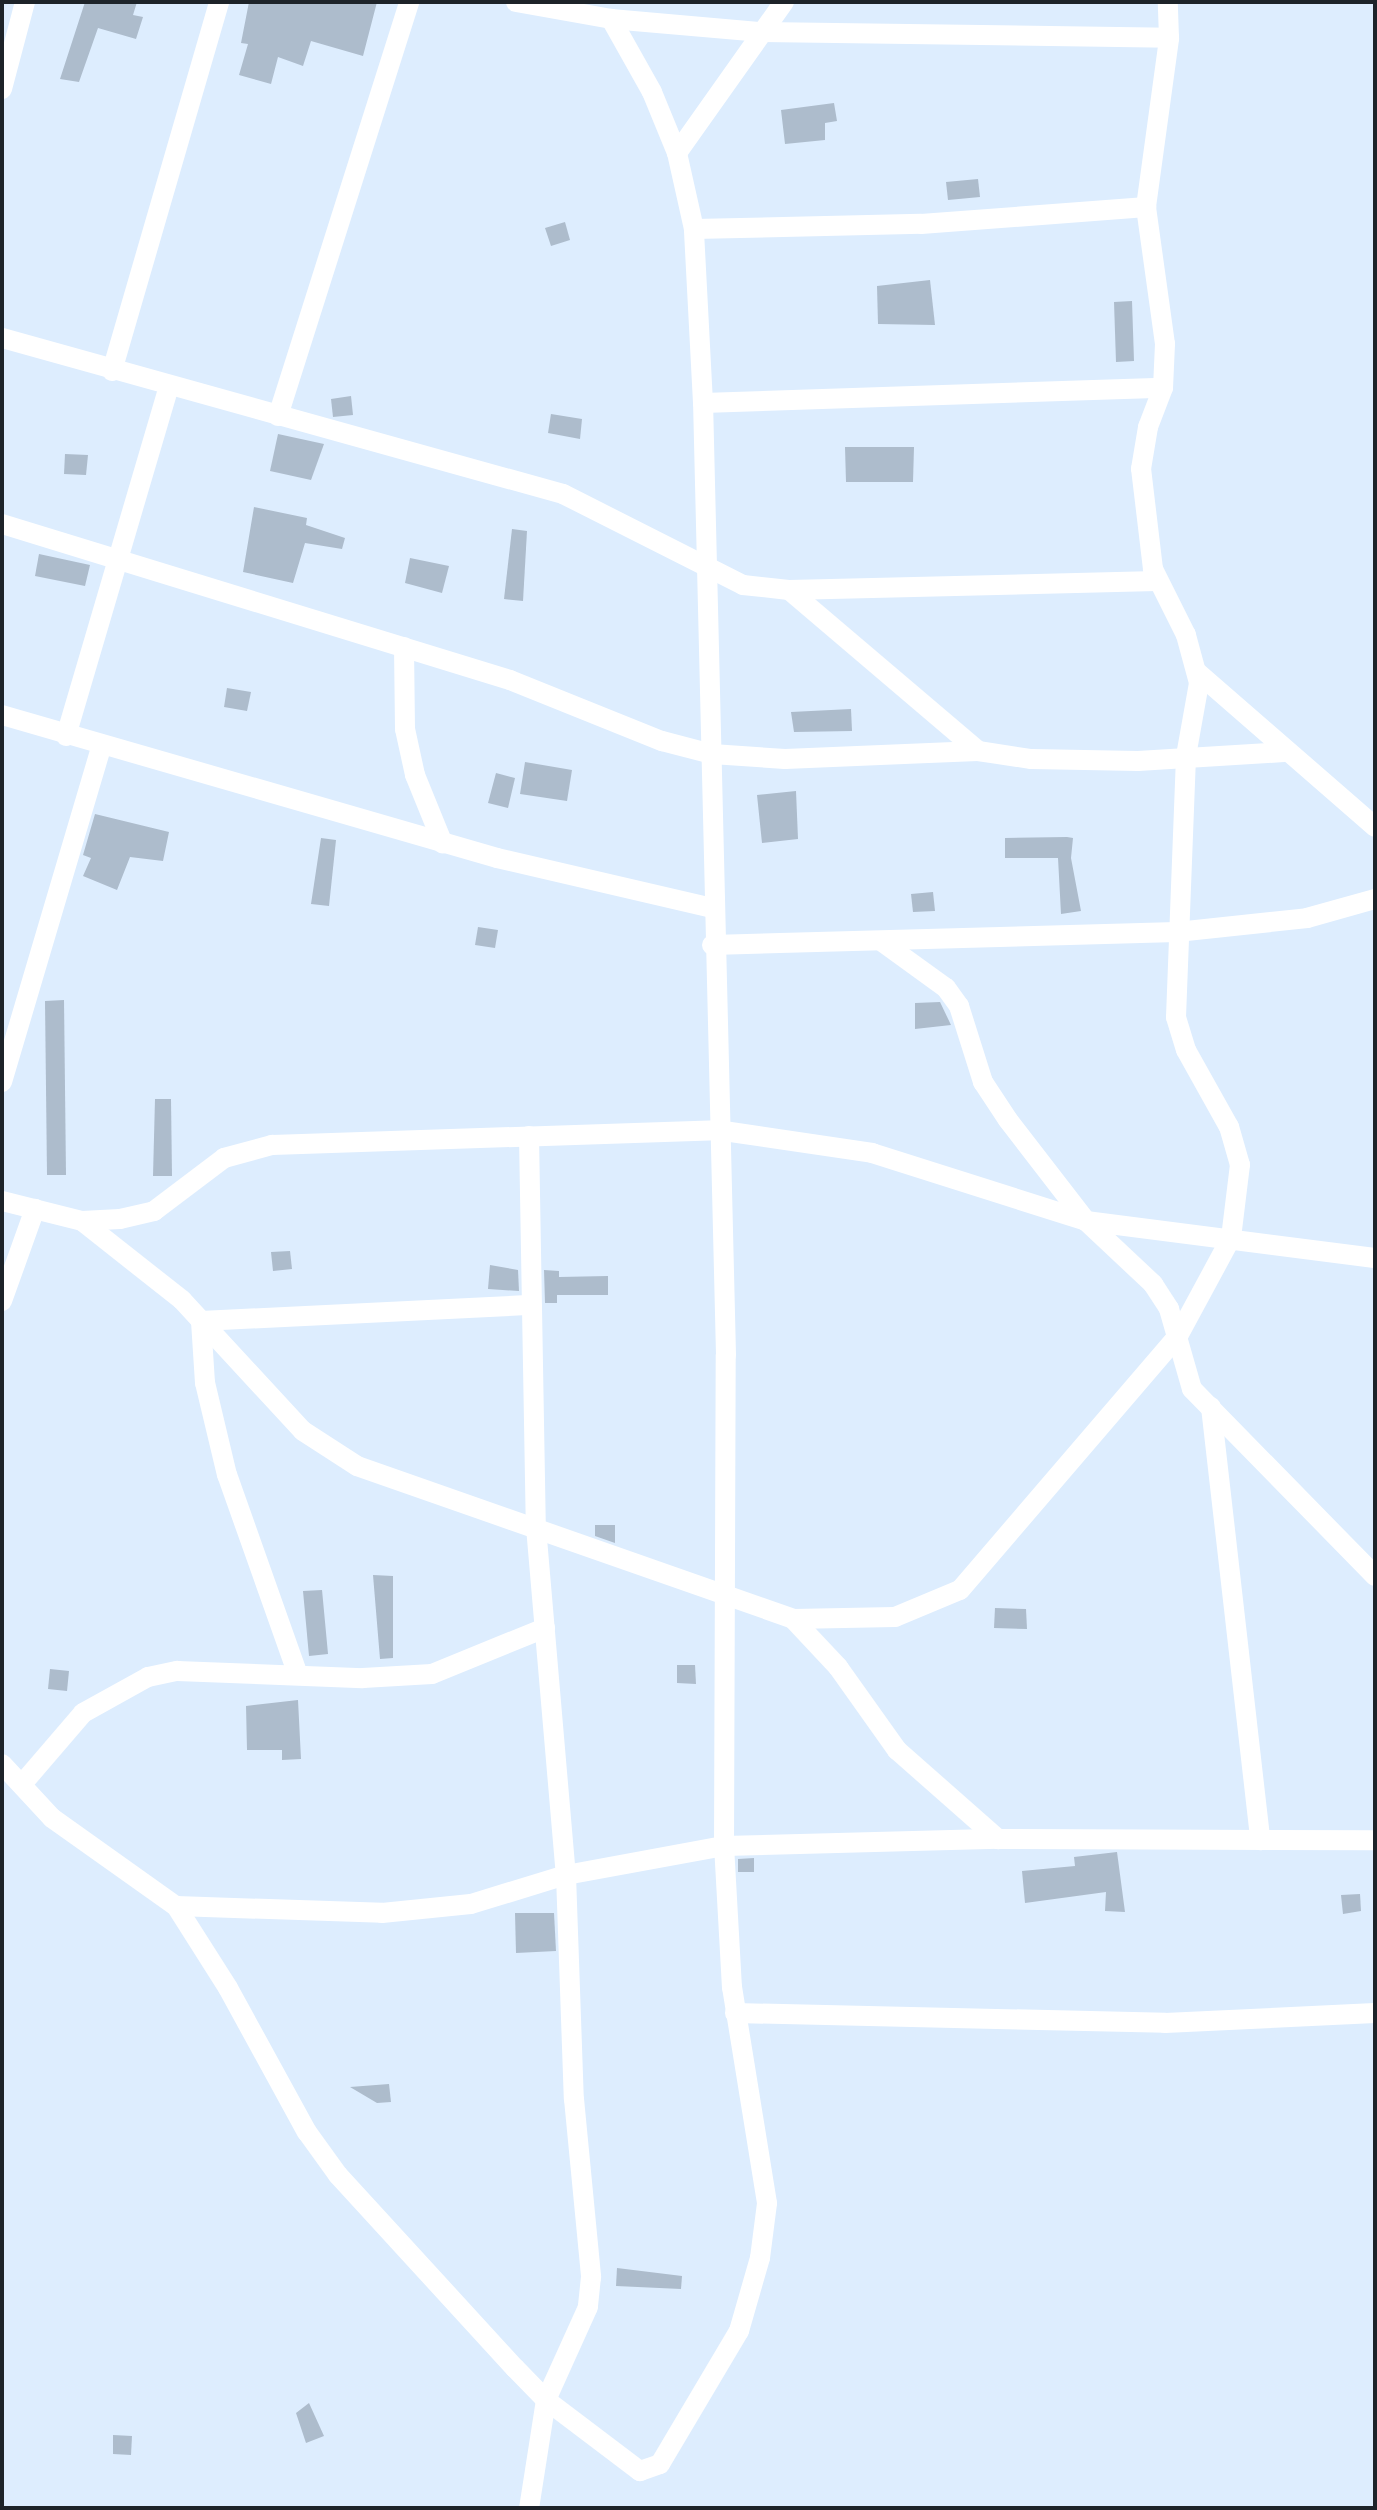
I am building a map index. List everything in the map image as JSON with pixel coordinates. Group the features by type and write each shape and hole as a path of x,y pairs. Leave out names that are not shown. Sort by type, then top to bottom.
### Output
{"street":[{"path":"2,89 25,2"},
{"path":"112,371 219,2"},
{"path":"278,416 409,2"},
{"path":"516,2 611,19 761,32 1169,38"},
{"path":"677,153 784,2"},
{"path":"2,1201 82,1221 145,1267 201,1321 303,1431 357,1466 793,1619 895,1617 960,1590 1178,1336 1231,1238 1240,1165 1229,1127 1186,1050 1179,1028 1177,932 1186,756 1197,672 1186,635 1157,581 1141,469 1148,427 1163,388 1165,344 1146,207 1169,38 1168,2"},
{"path":"2,1764 23,1783 52,1818 176,1906 307,2132 338,2175 546,2400 640,2471 652,2471 715,2378 739,2331 760,2258 767,2203 735,2013 724,1846 726,1355 712,945 708,569 694,229 677,153 652,92 611,19"},
{"path":"694,229 921,224 1146,207"},
{"path":"2,338 169,387 563,494 652,534 708,569 743,585 789,590 1157,581"},
{"path":"66,736 120,563 169,387"},
{"path":"703,403 1163,388"},
{"path":"2,524 120,563 404,647 712,754 785,759 978,751 1086,761 1284,752"},
{"path":"789,590 978,751"},
{"path":"404,647 405,729 415,775 443,844"},
{"path":"1197,672 1284,752 1375,827"},
{"path":"2,715 101,747 443,844 712,908"},
{"path":"2,1082 101,747"},
{"path":"712,945 1177,932 1307,918 1375,899"},
{"path":"881,941 946,988 959,1006 983,1082 1086,1221 1153,1284 1178,1336 1188,1382 1375,1576"},
{"path":"82,1221 154,1211 224,1158 260,1147 717,1130 872,1153 1086,1221 1375,1258"},
{"path":"529,1136 536,1527 566,1875 574,2099 591,2277 588,2307 546,2400 529,2508"},
{"path":"2,1301 35,1209"},
{"path":"201,1321 532,1305"},
{"path":"201,1321 205,1383 227,1475 298,1675"},
{"path":"1211,1407 1260,1840"},
{"path":"793,1619 838,1667 897,1750 998,1839"},
{"path":"23,1783 83,1713 148,1677 177,1671 298,1675 432,1674 545,1628"},
{"path":"176,1906 382,1913 483,1901 566,1875 724,1846 998,1839 1375,1840"},
{"path":"735,2013 1165,2023 1375,2013"}],"building":[{"path":"85,2 137,2 133,15 143,17 136,39 98,28 79,82 60,79"},
{"path":"249,2 377,2 363,56 311,41 303,66 278,57 271,84 239,75 248,44 241,43"},
{"path":"834,103 837,121 825,123 825,140 785,144 781,110"},
{"path":"978,179 980,197 948,200 946,182"},
{"path":"565,222 570,240 551,246 545,228"},
{"path":"930,280 935,325 878,324 877,286"},
{"path":"1132,301 1134,361 1116,362 1114,302"},
{"path":"351,396 353,415 333,417 331,399"},
{"path":"551,414 582,419 580,439 548,433"},
{"path":"278,434 324,444 311,480 270,471"},
{"path":"845,447 914,447 913,482 846,482"},
{"path":"65,454 88,455 86,475 64,474"},
{"path":"254,507 307,518 306,525 345,538 342,549 305,543 293,583 243,572"},
{"path":"512,529 527,531 523,601 504,599"},
{"path":"39,554 90,565 85,586 35,576"},
{"path":"410,558 449,566 442,593 405,583"},
{"path":"227,688 251,692 247,711 224,707"},
{"path":"851,709 852,731 794,732 791,712"},
{"path":"525,762 572,770 567,801 520,794"},
{"path":"496,773 515,778 508,808 488,803"},
{"path":"796,791 798,839 762,843 757,795"},
{"path":"95,814 169,832 163,861 130,857 117,890 83,876 91,858 83,855"},
{"path":"321,838 336,840 329,906 311,904"},
{"path":"1005,838 1073,838 1071,858 1081,911 1061,914 1058,858 1005,858"},
{"path":"933,892 935,911 913,912 911,894"},
{"path":"478,927 498,930 495,948 475,945"},
{"path":"64,1000 66,1175 47,1175 45,1001"},
{"path":"940,1002 951,1025 915,1029 915,1003"},
{"path":"155,1099 171,1099 172,1176 153,1176"},
{"path":"290,1251 292,1269 273,1271 271,1252"},
{"path":"490,1265 518,1270 519,1291 488,1289"},
{"path":"544,1270 559,1271 559,1277 608,1276 608,1295 557,1295 557,1303 545,1303"},
{"path":"595,1525 615,1525 615,1543 595,1536"},
{"path":"373,1575 393,1576 393,1658 380,1659"},
{"path":"322,1590 328,1654 309,1656 303,1591"},
{"path":"995,1608 1026,1609 1027,1629 994,1628"},
{"path":"677,1665 695,1665 696,1684 677,1683"},
{"path":"50,1669 69,1671 67,1691 48,1689"},
{"path":"298,1700 301,1759 282,1760 282,1750 247,1750 246,1706"},
{"path":"1117,1852 1125,1912 1105,1911 1106,1892 1025,1903 1022,1871 1075,1866 1074,1857"},
{"path":"754,1858 754,1872 738,1872 738,1859"},
{"path":"1360,1894 1361,1911 1343,1914 1341,1895"},
{"path":"515,1913 554,1913 556,1951 516,1953"},
{"path":"389,2084 391,2102 377,2103 350,2087"},
{"path":"617,2268 682,2276 681,2289 616,2286"},
{"path":"309,2403 324,2436 306,2443 296,2413"},
{"path":"113,2435 132,2436 131,2455 113,2454"}]}
